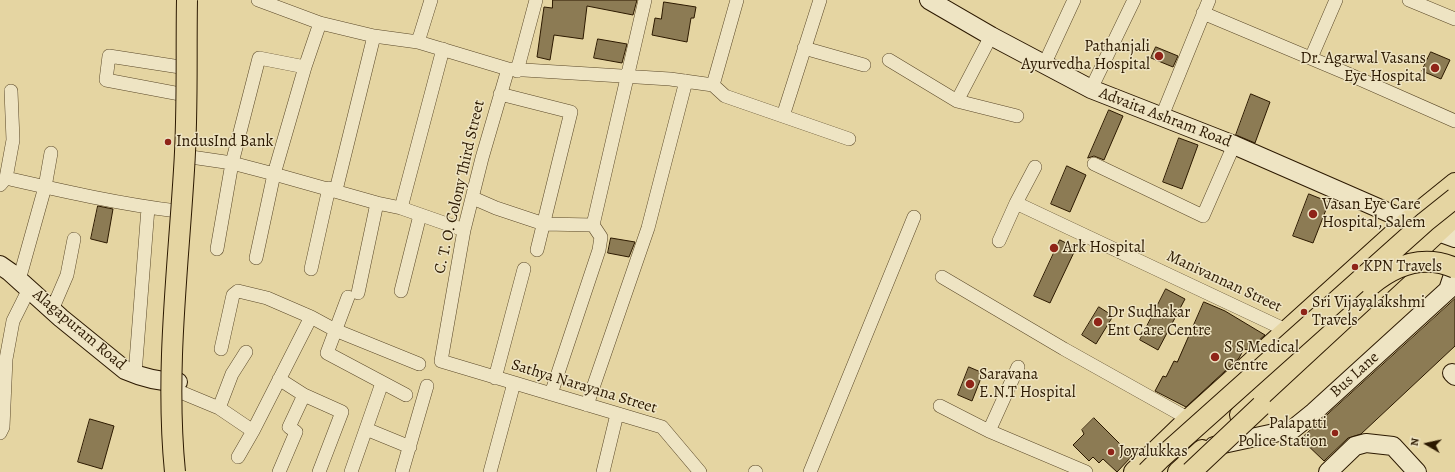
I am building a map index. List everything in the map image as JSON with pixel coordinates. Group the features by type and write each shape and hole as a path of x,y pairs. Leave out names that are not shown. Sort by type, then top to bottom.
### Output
{"main road":[{"path":"179,0 180,94 173,385 181,472"},
{"path":"175,472 171,412 171,376 184,168 187,0"},
{"path":"168,472 164,422 173,385 191,157 193,0"},
{"path":"1134,472 1189,419 1408,221 1455,183"},
{"path":"1147,472 1374,268 1455,198"},
{"path":"1191,472 1398,281 1448,229"},
{"path":"1178,472 1448,229"},
{"path":"1374,268 1393,256 1419,250 1438,250 1455,255"},
{"path":"1162,472 1381,277 1404,265 1417,261 1436,262 1455,268"}],"street":[{"path":"258,0 320,23 374,36 418,42 513,70 670,78 714,85 724,96 849,140"},
{"path":"418,42 431,0"},
{"name":"C. T. O. Colony Third Street","path":"441,361 464,230 500,94 513,70 536,0"},
{"path":"551,394 599,250 601,238 593,225 645,0"},
{"path":"714,85 737,0"},
{"path":"783,116 820,0"},
{"name":"Advaita Ashram Road","path":"929,0 990,36 1091,89 1162,116 1408,221 1448,229"},
{"path":"1044,65 1074,0"},
{"path":"1091,89 1134,0"},
{"path":"1162,116 1209,0"},
{"path":"1311,58 1336,0"},
{"path":"1409,0 1455,19"},
{"path":"1203,12 1455,121"},
{"path":"256,258 274,174 305,67 320,23"},
{"path":"311,269 374,36"},
{"path":"957,101 990,36"},
{"path":"804,48 864,65"},
{"path":"401,208 443,49"},
{"path":"180,67 109,56 106,80 180,94"},
{"path":"217,249 232,163 259,58 305,67"},
{"path":"889,60 957,101 1017,116"},
{"path":"587,405 648,228 686,81"},
{"path":"11,91 13,140 3,181 45,187 148,208 177,211"},
{"path":"500,94 571,112 537,250"},
{"path":"1094,164 1203,216 1234,146"},
{"path":"0,433 3,427 6,359 13,321 24,285 51,153"},
{"path":"191,157 232,163 332,189 377,203 401,208 464,230"},
{"path":"999,241 1016,203 1035,167"},
{"path":"473,198 496,208 544,224 593,225"},
{"path":"377,203 353,295 335,330 327,352 406,395"},
{"name":"Manivannan Street","path":"1016,203 1288,331"},
{"path":"135,374 148,208"},
{"path":"401,291 420,215"},
{"path":"810,472 914,217"},
{"path":"52,310 67,275 74,239"},
{"name":"Alagapuram Road","path":"0,265 125,370 173,385"},
{"name":"Bus Lane","path":"1204,448 1293,429 1314,412 1448,290 1455,268"},
{"path":"495,378 524,269"},
{"path":"942,277 1064,349 1189,419"},
{"path":"221,349 233,295 238,291 267,298 335,330 419,364"},
{"path":"238,457 253,431 310,317"},
{"path":"218,408 232,374 246,352"},
{"name":"Sathya Narayana Street","path":"441,361 662,427 700,472"},
{"path":"989,431 1018,367"},
{"path":"279,379 304,394 342,412 319,472"},
{"path":"351,472 382,383"},
{"path":"490,472 514,383"},
{"path":"173,385 218,408 253,431"},
{"path":"402,472 427,386"},
{"path":"279,472 296,432 289,427 304,394"},
{"path":"940,406 989,431 1086,472"},
{"path":"603,472 617,414"},
{"path":"366,429 410,447"},
{"path":"1328,472 1355,446 1366,444 1393,446 1417,472"}],"building":[{"path":"553,0 637,0 633,15 587,6 583,39 554,35 550,60 537,57 544,7 552,8"},
{"path":"664,2 696,7 694,18 691,18 687,42 652,35 655,18 661,19"},
{"path":"598,39 627,44 622,63 594,58"},
{"path":"1156,47 1178,56 1173,67 1151,58"},
{"path":"1431,52 1450,60 1441,79 1422,71"},
{"path":"1251,94 1270,102 1255,143 1236,135"},
{"path":"1109,110 1123,116 1104,160 1094,156 1088,158"},
{"path":"1179,138 1198,145 1182,189 1163,182"},
{"path":"1067,166 1086,175 1070,212 1051,204"},
{"path":"1309,194 1329,202 1313,243 1293,236"},
{"path":"98,206 113,209 107,243 91,239"},
{"path":"611,238 635,242 629,257 608,253"},
{"path":"1060,240 1076,248 1050,303 1034,296"},
{"path":"1166,289 1185,299 1158,350 1140,340"},
{"path":"1455,299 1455,346 1361,434 1348,438 1324,461 1301,439"},
{"path":"1204,302 1225,311 1265,335 1248,350 1244,349 1239,358 1186,407 1155,391 1163,376 1166,377 1174,361 1177,362"},
{"path":"1099,307 1113,316 1096,344 1082,335"},
{"path":"969,367 983,373 972,401 958,395"},
{"path":"1094,418 1132,456 1117,472 1103,459 1099,463 1093,457 1089,461 1073,445 1084,434 1082,430"},
{"path":"90,419 114,426 102,469 78,462"}],"place":[{"name":"Pathanjali Ayurvedha Hospital","path":"1159,56"},
{"name":"Dr. Agarwal Vasans Eye Hospital","path":"1435,68"},
{"name":"IndusInd Bank","path":"168,142"},
{"name":"Vasan Eye Care Hospital, Salem","path":"1313,214"},
{"name":"Ark Hospital","path":"1054,248"},
{"name":"KPN Travels","path":"1355,267"},
{"name":"Sri Vijayalakshmi Travels","path":"1304,312"},
{"name":"Dr Sudhakar Ent Care Centre","path":"1098,322"},
{"name":"S S Medical Centre","path":"1215,357"},
{"name":"Saravana E.N.T Hospital","path":"970,384"},
{"name":"Palapatti Police Station","path":"1335,433"},
{"name":"Joyalukkas","path":"1111,452"}]}
